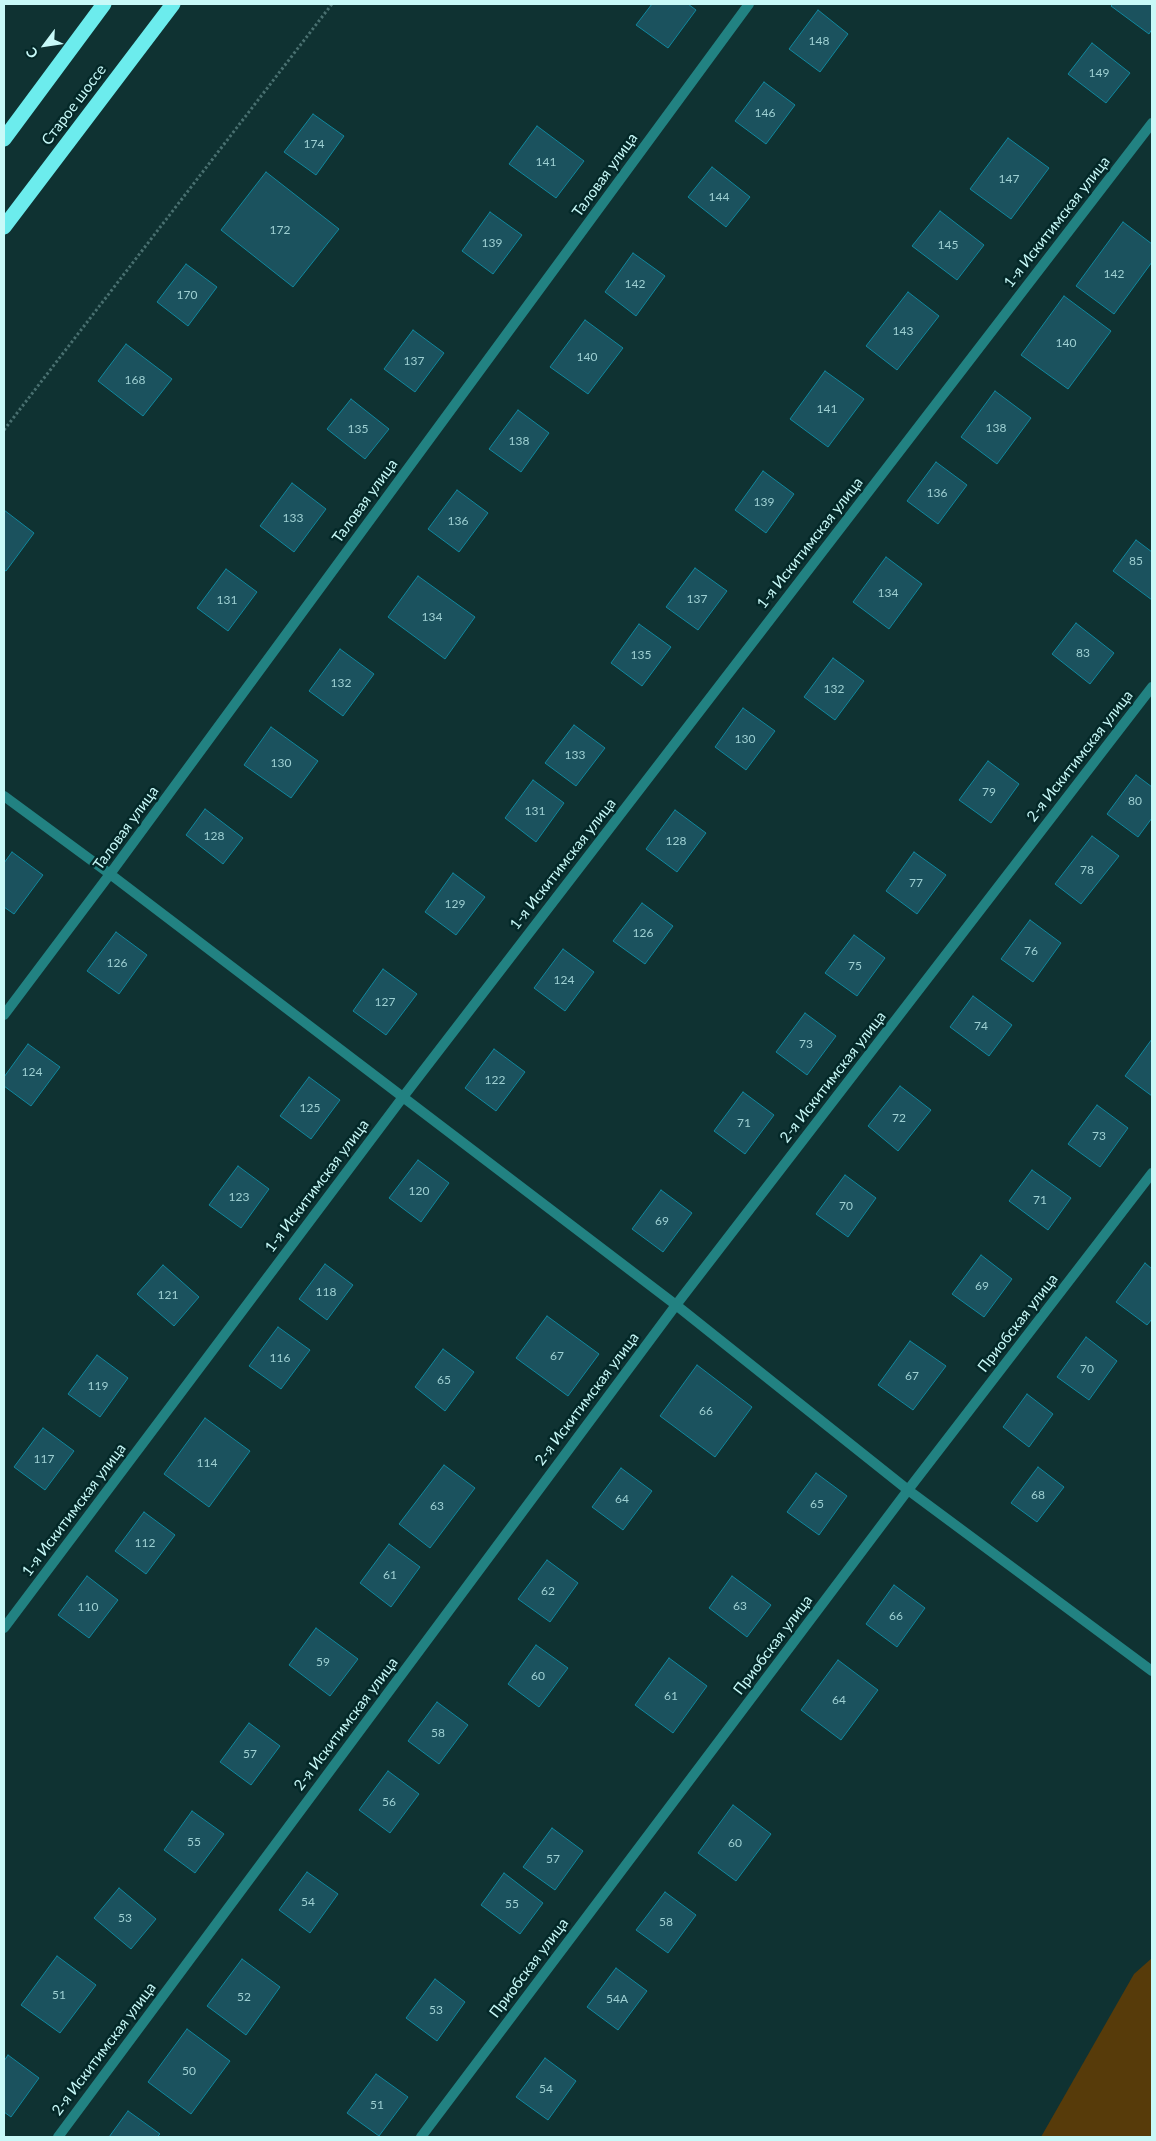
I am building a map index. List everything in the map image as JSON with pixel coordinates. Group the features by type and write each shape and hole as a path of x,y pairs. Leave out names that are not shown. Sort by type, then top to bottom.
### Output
{"highway":[{"path":"4,139 104,4"},
{"name":"Старое шоссе","path":"4,228 173,4"}],"street":[{"name":"Таловая улица","path":"4,1015 110,874 749,4"},
{"name":"1-я Искитимская улица","path":"4,1628 403,1098 1152,123"},
{"name":"2-я Искитимская улица","path":"58,2137 676,1305 1152,687"},
{"path":"4,796 110,874 676,1305 908,1490 1152,1671"},
{"name":"Приобская улица","path":"421,2137 908,1490 1152,1173"}],"path":[{"path":"4,430 332,4"}],"shaded area":[{"path":"1152,1958 1152,2137 1041,2137 1134,1974"}],"building":[{"path":"652,4 688,4 696,10 668,48 636,25"},
{"path":"1113,4 1152,4 1152,29 1149,34 1111,6"},
{"path":"818,10 848,34 820,72 789,49"},
{"path":"1092,43 1130,73 1106,103 1068,74"},
{"path":"764,82 795,105 766,144 735,121"},
{"path":"313,114 344,136 316,175 284,152"},
{"path":"537,126 584,161 556,198 509,164"},
{"path":"1008,138 1049,168 1011,219 970,189"},
{"path":"712,167 750,197 726,227 688,197"},
{"path":"266,172 339,229 293,287 221,230"},
{"path":"940,211 984,245 957,280 912,246"},
{"path":"490,212 522,235 493,274 462,251"},
{"path":"1123,222 1152,244 1152,262 1114,314 1076,286"},
{"path":"633,253 665,276 636,316 605,292"},
{"path":"186,264 217,287 188,326 157,302"},
{"path":"908,292 939,316 897,370 866,346"},
{"path":"1064,296 1111,331 1068,389 1021,355"},
{"path":"585,320 623,348 588,394 550,367"},
{"path":"413,330 444,353 415,392 384,369"},
{"path":"126,344 172,379 143,416 98,381"},
{"path":"825,371 864,399 828,447 790,419"},
{"path":"995,391 1031,418 997,464 961,437"},
{"path":"351,399 389,429 365,459 327,429"},
{"path":"518,410 549,433 521,472 489,449"},
{"path":"936,462 967,485 938,524 907,501"},
{"path":"763,471 794,494 766,533 735,510"},
{"path":"292,483 326,509 294,552 260,526"},
{"path":"457,490 488,513 459,552 428,529"},
{"path":"4,510 34,533 6,571 4,570"},
{"path":"1136,540 1152,552 1152,600 1113,571"},
{"path":"886,557 922,584 889,629 853,602"},
{"path":"695,568 727,591 698,630 666,607"},
{"path":"226,569 257,592 228,631 197,608"},
{"path":"418,576 475,617 445,659 388,617"},
{"path":"1076,623 1114,653 1090,684 1052,654"},
{"path":"639,624 671,647 642,686 611,663"},
{"path":"340,649 374,674 343,716 309,691"},
{"path":"833,658 864,681 835,720 804,697"},
{"path":"743,708 775,731 746,770 715,747"},
{"path":"574,725 605,748 576,786 545,763"},
{"path":"271,727 318,761 291,798 244,765"},
{"path":"988,761 1019,784 991,823 959,800"},
{"path":"1136,775 1152,787 1152,818 1138,837 1107,814"},
{"path":"533,780 564,803 536,842 505,818"},
{"path":"205,809 243,838 223,864 186,835"},
{"path":"675,810 706,833 677,872 646,849"},
{"path":"1092,836 1119,856 1081,904 1055,884"},
{"path":"12,852 43,875 14,914 4,907 4,863"},
{"path":"914,852 946,875 917,914 886,891"},
{"path":"453,873 485,897 456,935 425,912"},
{"path":"642,903 673,926 645,964 613,941"},
{"path":"1030,920 1061,943 1033,982 1001,959"},
{"path":"116,932 147,955 119,994 87,971"},
{"path":"854,935 885,958 857,996 825,973"},
{"path":"563,949 594,972 565,1011 534,988"},
{"path":"383,969 417,994 386,1035 353,1011"},
{"path":"973,996 1012,1025 989,1056 950,1027"},
{"path":"805,1013 836,1036 807,1075 776,1052"},
{"path":"1152,1039 1152,1096 1125,1076"},
{"path":"28,1044 60,1067 31,1106 4,1086 4,1077"},
{"path":"494,1049 525,1072 496,1111 465,1088"},
{"path":"309,1077 340,1100 311,1139 280,1116"},
{"path":"900,1086 931,1110 898,1151 868,1126"},
{"path":"743,1092 774,1115 745,1154 714,1131"},
{"path":"1097,1105 1128,1128 1100,1167 1068,1144"},
{"path":"418,1160 449,1183 421,1222 389,1198"},
{"path":"238,1166 269,1189 241,1228 209,1205"},
{"path":"1032,1170 1071,1198 1048,1230 1009,1201"},
{"path":"845,1175 876,1198 848,1237 816,1214"},
{"path":"661,1190 692,1213 663,1252 632,1229"},
{"path":"981,1255 1012,1279 984,1317 952,1294"},
{"path":"1145,1263 1152,1269 1152,1319 1147,1325 1116,1302"},
{"path":"325,1264 353,1285 327,1320 299,1299"},
{"path":"163,1265 199,1297 174,1326 137,1294"},
{"path":"547,1316 599,1354 568,1396 516,1358"},
{"path":"278,1327 310,1350 281,1389 249,1366"},
{"path":"1086,1337 1117,1361 1089,1400 1057,1377"},
{"path":"910,1341 946,1366 913,1410 878,1385"},
{"path":"443,1349 474,1372 445,1411 415,1387"},
{"path":"97,1355 128,1378 100,1417 68,1394"},
{"path":"697,1365 752,1407 715,1457 660,1416"},
{"path":"1027,1394 1053,1414 1029,1447 1003,1427"},
{"path":"205,1418 250,1451 209,1507 164,1474"},
{"path":"43,1428 74,1451 45,1490 14,1467"},
{"path":"444,1465 475,1488 430,1548 399,1524"},
{"path":"1038,1467 1064,1487 1037,1522 1011,1503"},
{"path":"621,1468 652,1491 623,1530 592,1507"},
{"path":"816,1473 847,1496 819,1535 787,1512"},
{"path":"144,1512 175,1535 146,1574 115,1551"},
{"path":"389,1544 420,1567 391,1607 360,1583"},
{"path":"547,1560 578,1583 550,1622 518,1599"},
{"path":"87,1576 118,1600 89,1638 58,1615"},
{"path":"732,1576 771,1605 747,1637 709,1608"},
{"path":"894,1585 925,1608 897,1647 866,1624"},
{"path":"316,1628 358,1659 330,1696 289,1665"},
{"path":"536,1645 568,1668 539,1707 508,1684"},
{"path":"669,1658 707,1686 673,1733 635,1705"},
{"path":"838,1660 878,1690 841,1740 801,1710"},
{"path":"437,1702 468,1725 439,1764 408,1741"},
{"path":"249,1723 280,1746 251,1785 220,1762"},
{"path":"388,1771 419,1794 390,1833 359,1810"},
{"path":"733,1805 771,1834 736,1881 698,1853"},
{"path":"192,1811 224,1834 195,1873 164,1850"},
{"path":"552,1828 583,1851 555,1890 523,1867"},
{"path":"307,1872 338,1894 310,1933 279,1910"},
{"path":"504,1873 543,1903 520,1934 481,1905"},
{"path":"119,1888 156,1919 131,1949 94,1918"},
{"path":"665,1892 696,1915 668,1953 636,1930"},
{"path":"57,1956 96,1985 60,2033 21,2005"},
{"path":"242,1959 280,1987 246,2035 207,2006"},
{"path":"616,1968 647,1991 618,2030 587,2007"},
{"path":"435,1979 465,2002 437,2041 406,2018"},
{"path":"187,2029 230,2061 191,2114 148,2082"},
{"path":"8,2055 39,2078 11,2117 4,2112 4,2061"},
{"path":"545,2058 576,2081 548,2120 516,2097"},
{"path":"376,2074 408,2097 379,2136 347,2113"},
{"path":"128,2111 160,2134 157,2137 109,2137"}]}
